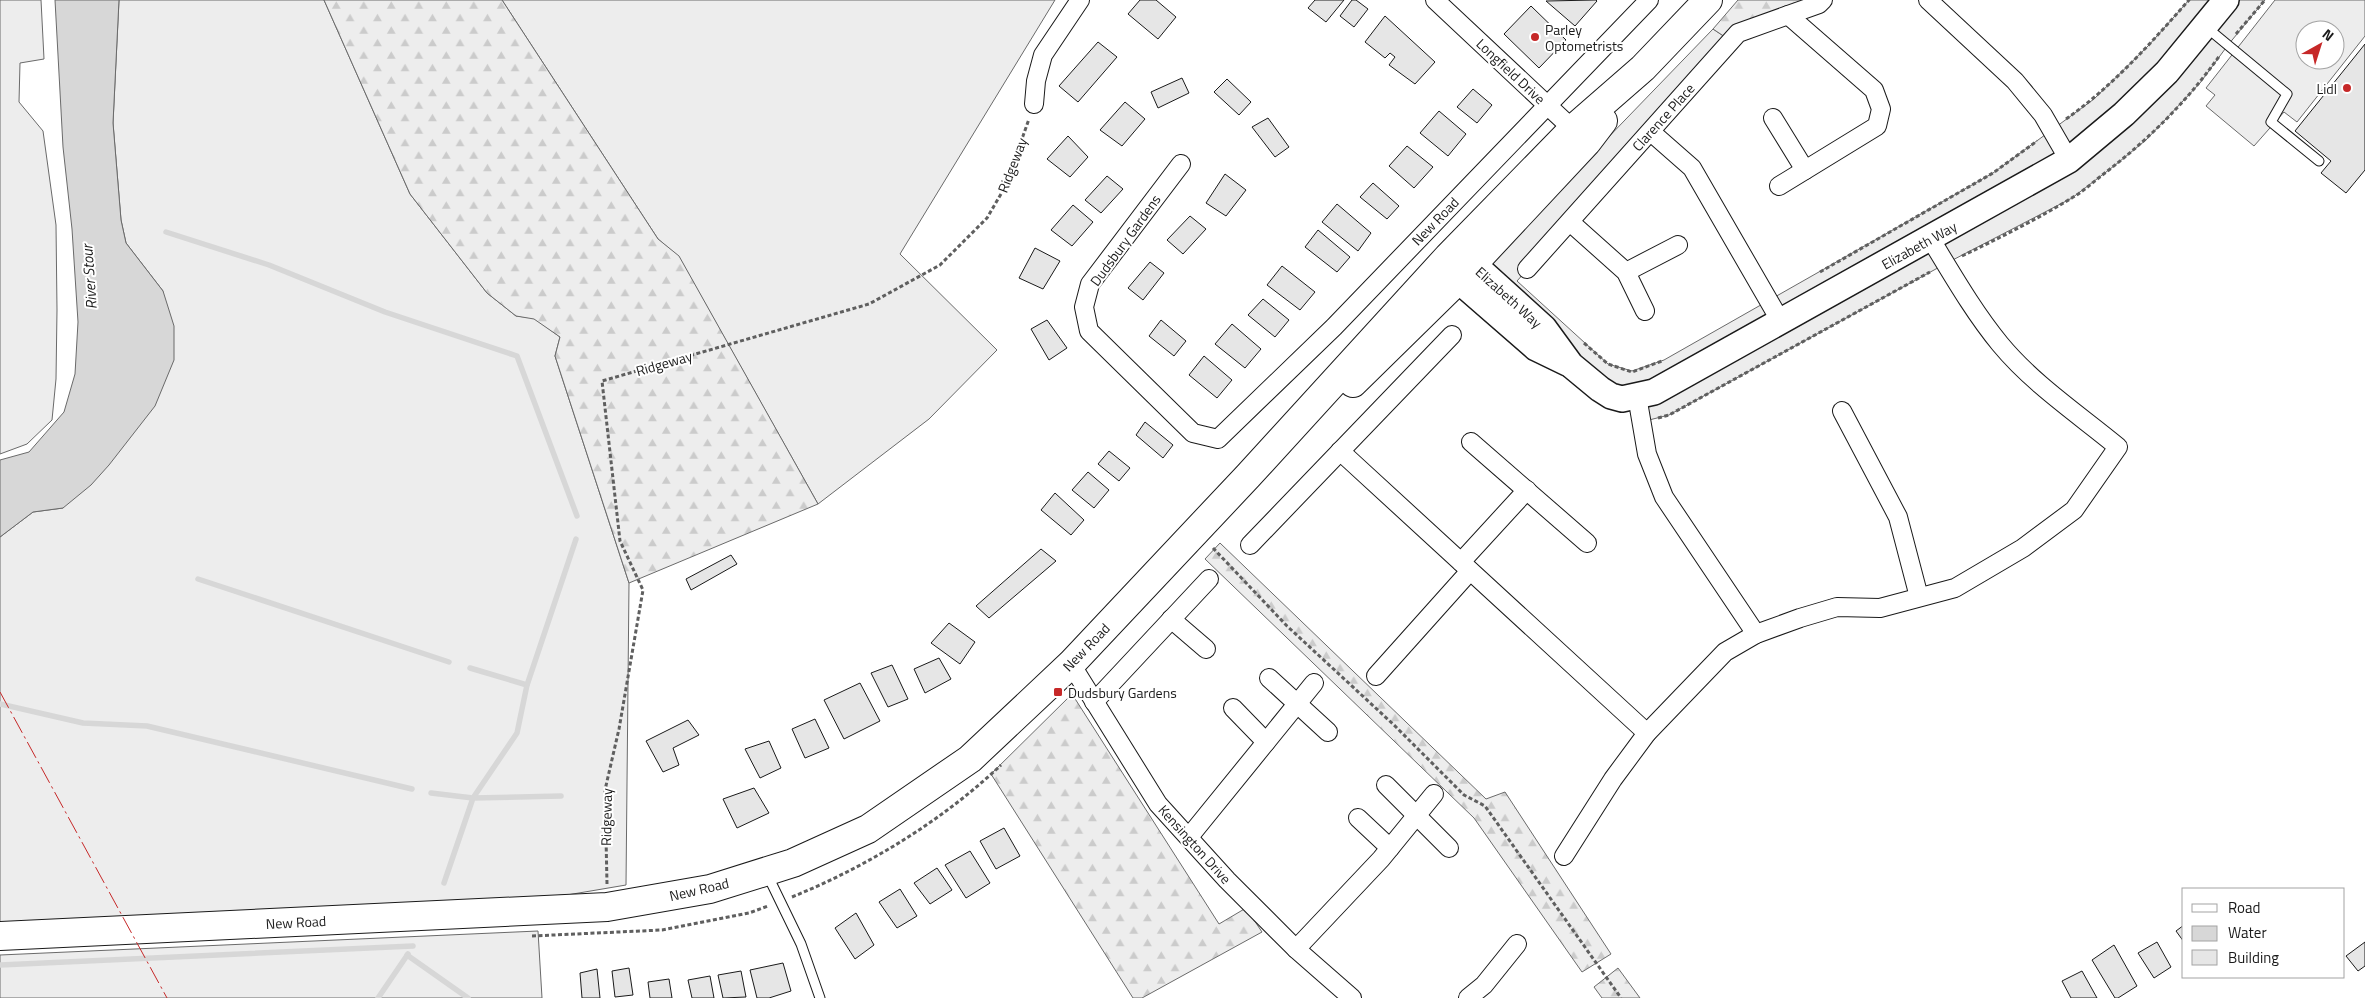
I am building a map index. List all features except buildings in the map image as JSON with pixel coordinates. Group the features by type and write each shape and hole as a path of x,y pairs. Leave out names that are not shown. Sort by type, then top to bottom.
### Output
{"main road":[{"name":"New Road","path":"0,936 607,907 710,889 793,863 868,829 970,759 1071,664 1248,476 1374,364 1580,136 1708,0"}],"street":[{"path":"1034,104 1036,81 1044,55 1080,0"},
{"name":"Longfield Drive","path":"1435,0 1580,136"},
{"name":"New Road","path":"1218,439 1334,327 1649,0"},
{"name":"Clarence Place","path":"1527,269 1738,33 1819,4 1823,0"},
{"path":"1928,0 2015,82 2043,115 2069,160"},
{"name":"Elizabeth Way","path":"1460,267 1544,328 1571,365 1611,396 1622,398 1654,392 2069,160 2124,114 2167,72 2206,27 2226,0"},
{"path":"1779,186 1877,126 1881,109 1874,90 1788,15"},
{"path":"1773,118 1805,170"},
{"path":"1651,132 1692,168 1781,322"},
{"name":"Dudsbury Gardens","path":"1181,164 1090,284 1084,308 1089,331 1193,433 1218,439"},
{"path":"1570,222 1626,272 1645,311"},
{"path":"1564,856 1647,733 1725,652 1756,634 1800,618 1837,608 1880,608 1955,588 2023,548 2074,510 2118,447 2042,386 2000,344 1962,292 1930,238"},
{"path":"1626,272 1678,244"},
{"path":"1250,545 1452,335"},
{"path":"1637,396 1647,454 1664,497 1756,634"},
{"path":"1842,411 1898,517 1918,597"},
{"path":"1471,442 1587,543"},
{"path":"1340,451 1647,733"},
{"path":"1376,676 1527,490"},
{"path":"1094,702 1209,579"},
{"path":"1171,619 1206,649"},
{"name":"Kensington Drive","path":"1071,664 1158,804 1226,880 1296,949 1352,998"},
{"path":"1270,678 1328,732"},
{"path":"1189,837 1314,683"},
{"path":"1233,708 1266,742"},
{"path":"1386,785 1449,848"},
{"path":"1296,949 1390,848 1434,794"},
{"path":"1358,818 1390,848"},
{"path":"1468,998 1484,985 1517,944"}],"lane":[{"path":"2206,27 2287,94 2271,122 2319,161"},
{"path":"765,872 801,944 820,998"}],"path":[{"path":"1812,276 1993,173 2094,99 2149,45 2189,0"},
{"name":"Ridgeway","path":"607,907 604,790 619,729 643,590 620,541 602,382 869,304 940,265 987,218 1005,187 1034,104"},
{"path":"1578,337 1608,364 1632,372 1664,360"},
{"path":"1210,554 1214,549 1286,626 1394,725 1464,795 1484,806 1622,998"},
{"path":"525,936 662,930 750,913 819,886 889,850 953,805 1005,762"}],"shaded area":[{"path":"0,0 41,0 44,59 20,63 19,102 43,131 56,225 57,310 56,379 52,420 27,444 0,454"},
{"path":"119,0 324,0 410,194 487,293 516,316 534,318 560,337 555,356 629,583 626,885 567,895 0,924 0,537 33,512 63,508 163,291 126,243 121,220 113,123"},
{"path":"502,0 1055,0 900,254 997,350 929,419 818,504 679,257 658,239"},
{"path":"2189,0 2265,0 2200,83 2146,140 2114,166 2072,198 1945,264 1669,415 1641,422 1622,399 1480,270 1713,29 1731,41 1517,281 1608,364 1632,371 1664,360 1993,173 2094,99 2149,45"},
{"path":"2275,0 2365,0 2365,36 2345,61 2345,20 2295,20 2295,70 2338,70 2297,122 2284,112 2254,146 2206,106 2215,95 2206,88"},
{"path":"538,931 542,998 0,998 0,955"}],"green space":[{"path":"324,0 502,0 658,239 679,256 818,504 629,583 555,356 560,337 534,319 516,316 487,293 410,194"},
{"path":"1738,0 1823,0 1731,41 1713,29"},
{"path":"1220,543 1486,799 1505,792 1611,954 1582,972 1474,818 1205,559"},
{"path":"1072,694 1219,924 1246,908 1262,932 1142,998 1133,998 991,774"},
{"path":"1618,968 1640,998 1602,998 1594,987"}],"water":[{"name":"River Stour","path":"55,0 119,0 113,123 121,220 126,243 163,291 174,326 174,360 155,406 91,485 63,508 33,512 0,537 0,460 29,452 64,412 75,374 78,322 72,229 63,147"}],"waterway":[{"path":"166,232 269,265 385,312 517,356 577,516"},
{"path":"444,883 473,798 517,733 527,685 576,539"},
{"path":"198,579 449,662"},
{"path":"470,668 527,685"},
{"path":"0,704 83,723 147,726 412,789"},
{"path":"431,793 473,798 561,796"},
{"path":"0,965 413,946"},
{"path":"378,998 408,954"},
{"path":"407,955 468,998"}],"power":[{"path":"0,692 167,998"}],"place":[{"name":"Parley Optometrists","path":"1535,37"},
{"name":"Lidl","path":"2347,88"},
{"name":"Dudsbury Gardens","path":"1058,692"}]}
